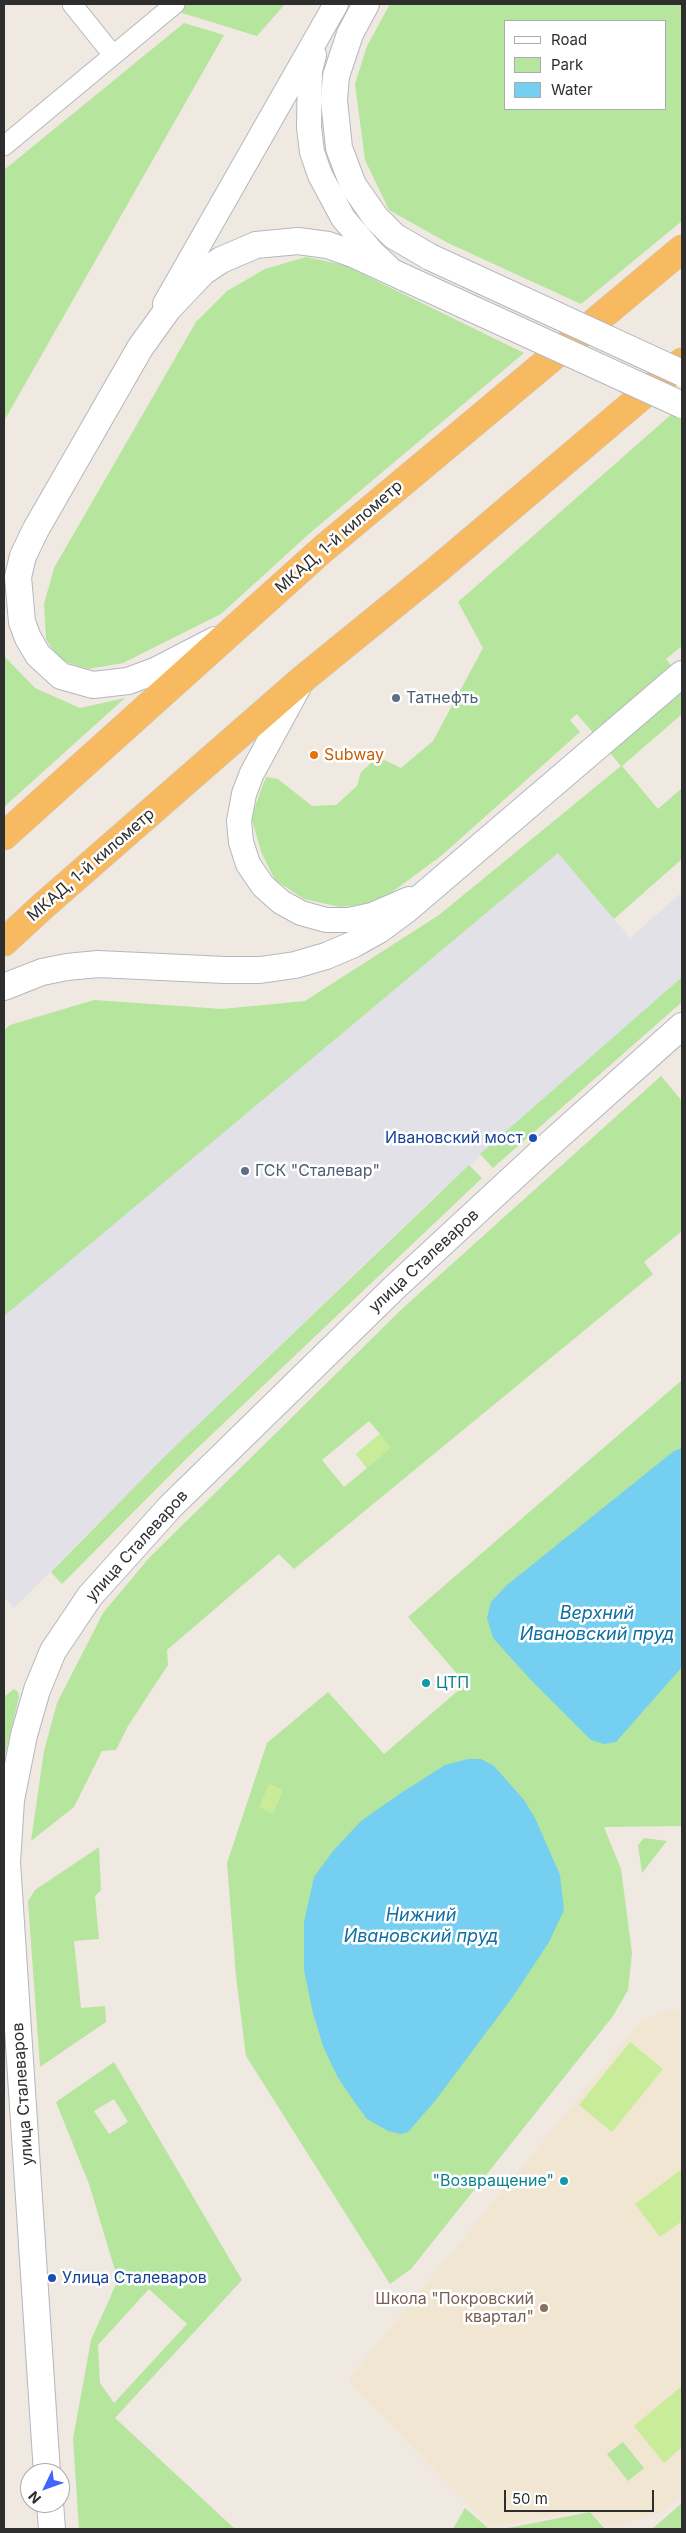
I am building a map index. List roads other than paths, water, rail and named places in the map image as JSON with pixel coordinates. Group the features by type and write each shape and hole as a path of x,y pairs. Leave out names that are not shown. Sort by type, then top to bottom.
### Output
{"highway":[{"name":"МКАД, 1-й километр","path":"4,836 323,549 682,248"},
{"name":"МКАД, 1-й километр","path":"4,942 304,678 682,362"}],"main road":[{"path":"366,4 350,34 336,76 334,100 338,148 353,185 376,218 394,236 430,257 682,373"},
{"path":"231,631 155,671 128,681 93,685 61,676 38,655 28,638 22,622 18,578 23,556 36,529 140,348 168,309 203,272 221,260 256,245 298,241 328,245 353,254 682,405"},
{"path":"4,987 42,972 98,964 260,970 295,965 326,956 379,930 682,674"},
{"name":"улица Сталеваров","path":"46,2463 7,1862 11,1800 24,1735 37,1690 53,1651 90,1596 170,1507 395,1287 542,1151 682,1026"},
{"path":"51,2513 52,2529"}],"street":[{"path":"72,4 113,55"},
{"path":"4,146 176,4"},
{"path":"332,12 317,43 310,71 309,126 312,152 330,198 343,218 373,253 389,268 406,278"},
{"path":"140,348 332,12"},
{"path":"4,575 36,529"},
{"path":"304,678 252,773 244,794 239,821 241,842 248,864 263,886 281,902 301,913 326,920 349,920 372,915 396,906 441,879"}],"water":[{"name":"Верхний Ивановский пруд","path":"682,1448 682,1667 616,1742 604,1744 591,1740 531,1680 493,1638 487,1618 491,1602 507,1585 674,1451"},
{"name":"Нижний Ивановский пруд","path":"468,1759 481,1759 494,1766 524,1800 535,1818 560,1875 564,1910 549,1942 512,1998 435,2101 408,2132 401,2134 388,2131 367,2119 337,2076 323,2046 313,2013 304,1970 304,1922 314,1877 333,1851 361,1821 445,1765"}],"place":[{"name":"Татнефть","path":"396,698"},
{"name":"Subway","path":"314,755"},
{"name":"Ивановский мост","path":"533,1138"},
{"name":"ГСК \"Сталевар\"","path":"245,1171"},
{"name":"ЦТП","path":"426,1683"},
{"name":"\"Возвращение\"","path":"564,2181"},
{"name":"Улица Сталеваров","path":"52,2278"},
{"name":"Школа \"Покровский квартал\"","path":"544,2308"}]}
